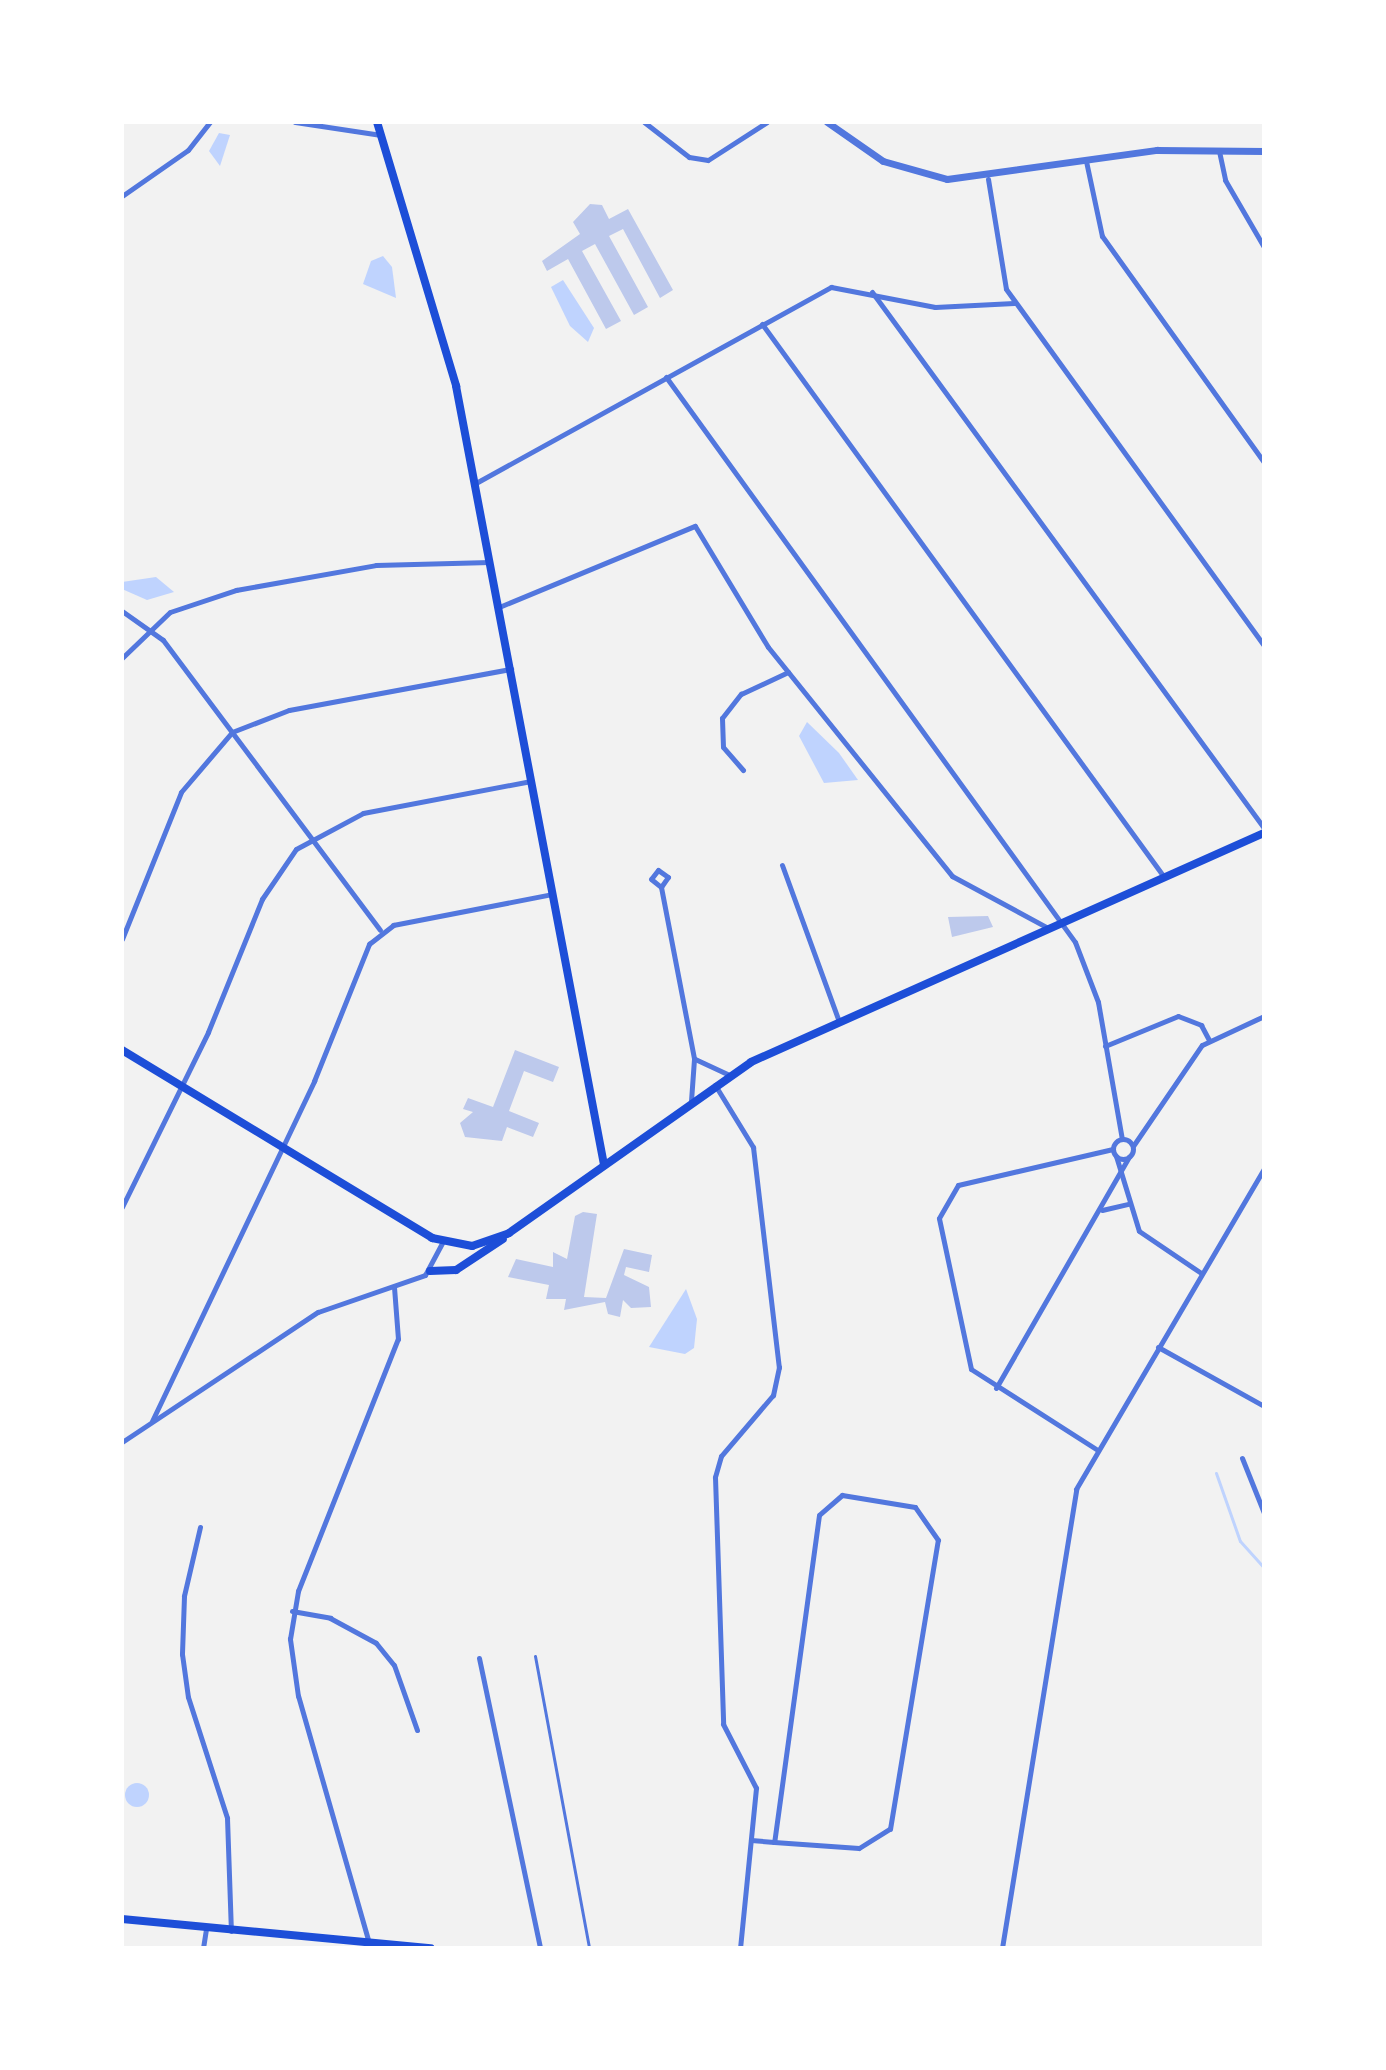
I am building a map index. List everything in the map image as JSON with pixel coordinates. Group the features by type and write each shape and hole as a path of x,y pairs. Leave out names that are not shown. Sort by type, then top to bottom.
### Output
{"main road":[{"path":"377,122 444,338 511,669 604,1165"},
{"path":"430,1271 476,1260 730,1075 839,1022 1264,831"},
{"path":"122,1050 442,1243 472,1246 509,1233"},
{"path":"122,1919 206,1930 431,1948"}],"street":[{"path":"122,196 188,150 210,122"},
{"path":"295,122 381,135"},
{"path":"644,122 689,157 708,160 767,122"},
{"path":"827,122 896,166 988,179 1086,161 1219,148 1264,151"},
{"path":"1219,148 1225,180 1264,247"},
{"path":"1086,161 1102,236 1264,462"},
{"path":"988,179 1014,303 1264,646"},
{"path":"474,484 831,287 872,292 935,307 1014,303"},
{"path":"872,292 1264,831"},
{"path":"762,324 1165,878"},
{"path":"666,377 1063,922 1090,980 1122,1139 1133,1146"},
{"path":"499,607 695,526 788,672 952,876 1049,928"},
{"path":"122,658 149,628 198,601 303,576 490,562"},
{"path":"122,611 149,628 232,732 380,930"},
{"path":"122,939 181,792 232,732 289,710 511,669"},
{"path":"743,770 723,747 722,718 741,694 788,672"},
{"path":"122,1207 271,881 311,838 363,813 532,781"},
{"path":"782,865 839,1022"},
{"path":"661,887 694,1059 691,1101"},
{"path":"380,930 554,894"},
{"path":"152,1421 380,930"},
{"path":"1105,1046 1178,1016 1201,1025 1209,1040"},
{"path":"996,1388 1101,1210 1123,1179 1133,1146 1209,1040 1264,1016"},
{"path":"694,1059 730,1075"},
{"path":"714,1084 753,1147 779,1367 773,1395 721,1456 715,1477 723,1724 754,1778 740,1948"},
{"path":"1096,1449 996,1388 971,1369 962,1349 939,1227 945,1200 958,1185 1113,1149 1122,1139"},
{"path":"1113,1149 1128,1204 1146,1241 1201,1273"},
{"path":"1116,1156 1129,1157"},
{"path":"1002,1948 1066,1528 1096,1449 1264,1169"},
{"path":"1101,1210 1128,1204"},
{"path":"122,1442 318,1312 394,1287 430,1271 442,1243"},
{"path":"369,1944 293,1680 292,1611 398,1339 394,1287"},
{"path":"1158,1347 1263,1407"},
{"path":"1242,1458 1264,1513"},
{"path":"751,1840 774,1842 876,1844 899,1806 938,1540 915,1507 854,1495 829,1501 816,1523 774,1842"},
{"path":"200,1527 184,1596 182,1654 191,1707 227,1818 231,1932"},
{"path":"292,1611 330,1618 376,1643 394,1665 417,1730"},
{"path":"479,1658 540,1948"},
{"path":"203,1948 206,1930"}],"lane":[{"path":"535,1656 589,1948"}],"water":[{"path":"219,133 230,135 220,166 209,151"},
{"path":"383,256 392,267 396,298 363,284 371,261"},
{"path":"563,280 594,328 588,342 570,326 551,287"},
{"path":"156,577 174,592 147,600 122,589 122,582"},
{"path":"807,722 839,753 858,780 824,783 799,736"},
{"path":"686,1289 697,1319 694,1348 685,1354 649,1347"},
{"path":"137,1783 145,1787 149,1795 145,1803 137,1807 129,1803 125,1795 129,1787"}],"building":[{"path":"590,204 602,205 609,219 628,209 673,290 660,298 623,229 609,236 648,307 634,315 595,244 582,251 621,321 606,329 568,259 547,271 542,261 580,234 573,222"},
{"path":"988,916 993,927 952,937 948,917"},
{"path":"515,1050 559,1067 553,1082 524,1071 509,1111 539,1123 533,1137 507,1127 502,1141 465,1137 460,1123 473,1112 463,1109 468,1098 493,1107"},
{"path":"583,1212 597,1214 584,1297 606,1298 624,1249 652,1255 649,1272 626,1267 624,1275 649,1287 651,1307 631,1308 623,1300 620,1317 608,1314 605,1302 564,1310 566,1299 546,1299 549,1285 508,1277 516,1259 553,1267 553,1252 567,1259 575,1216"}],"waterway":[{"path":"1216,1473 1240,1541 1264,1568"}]}
